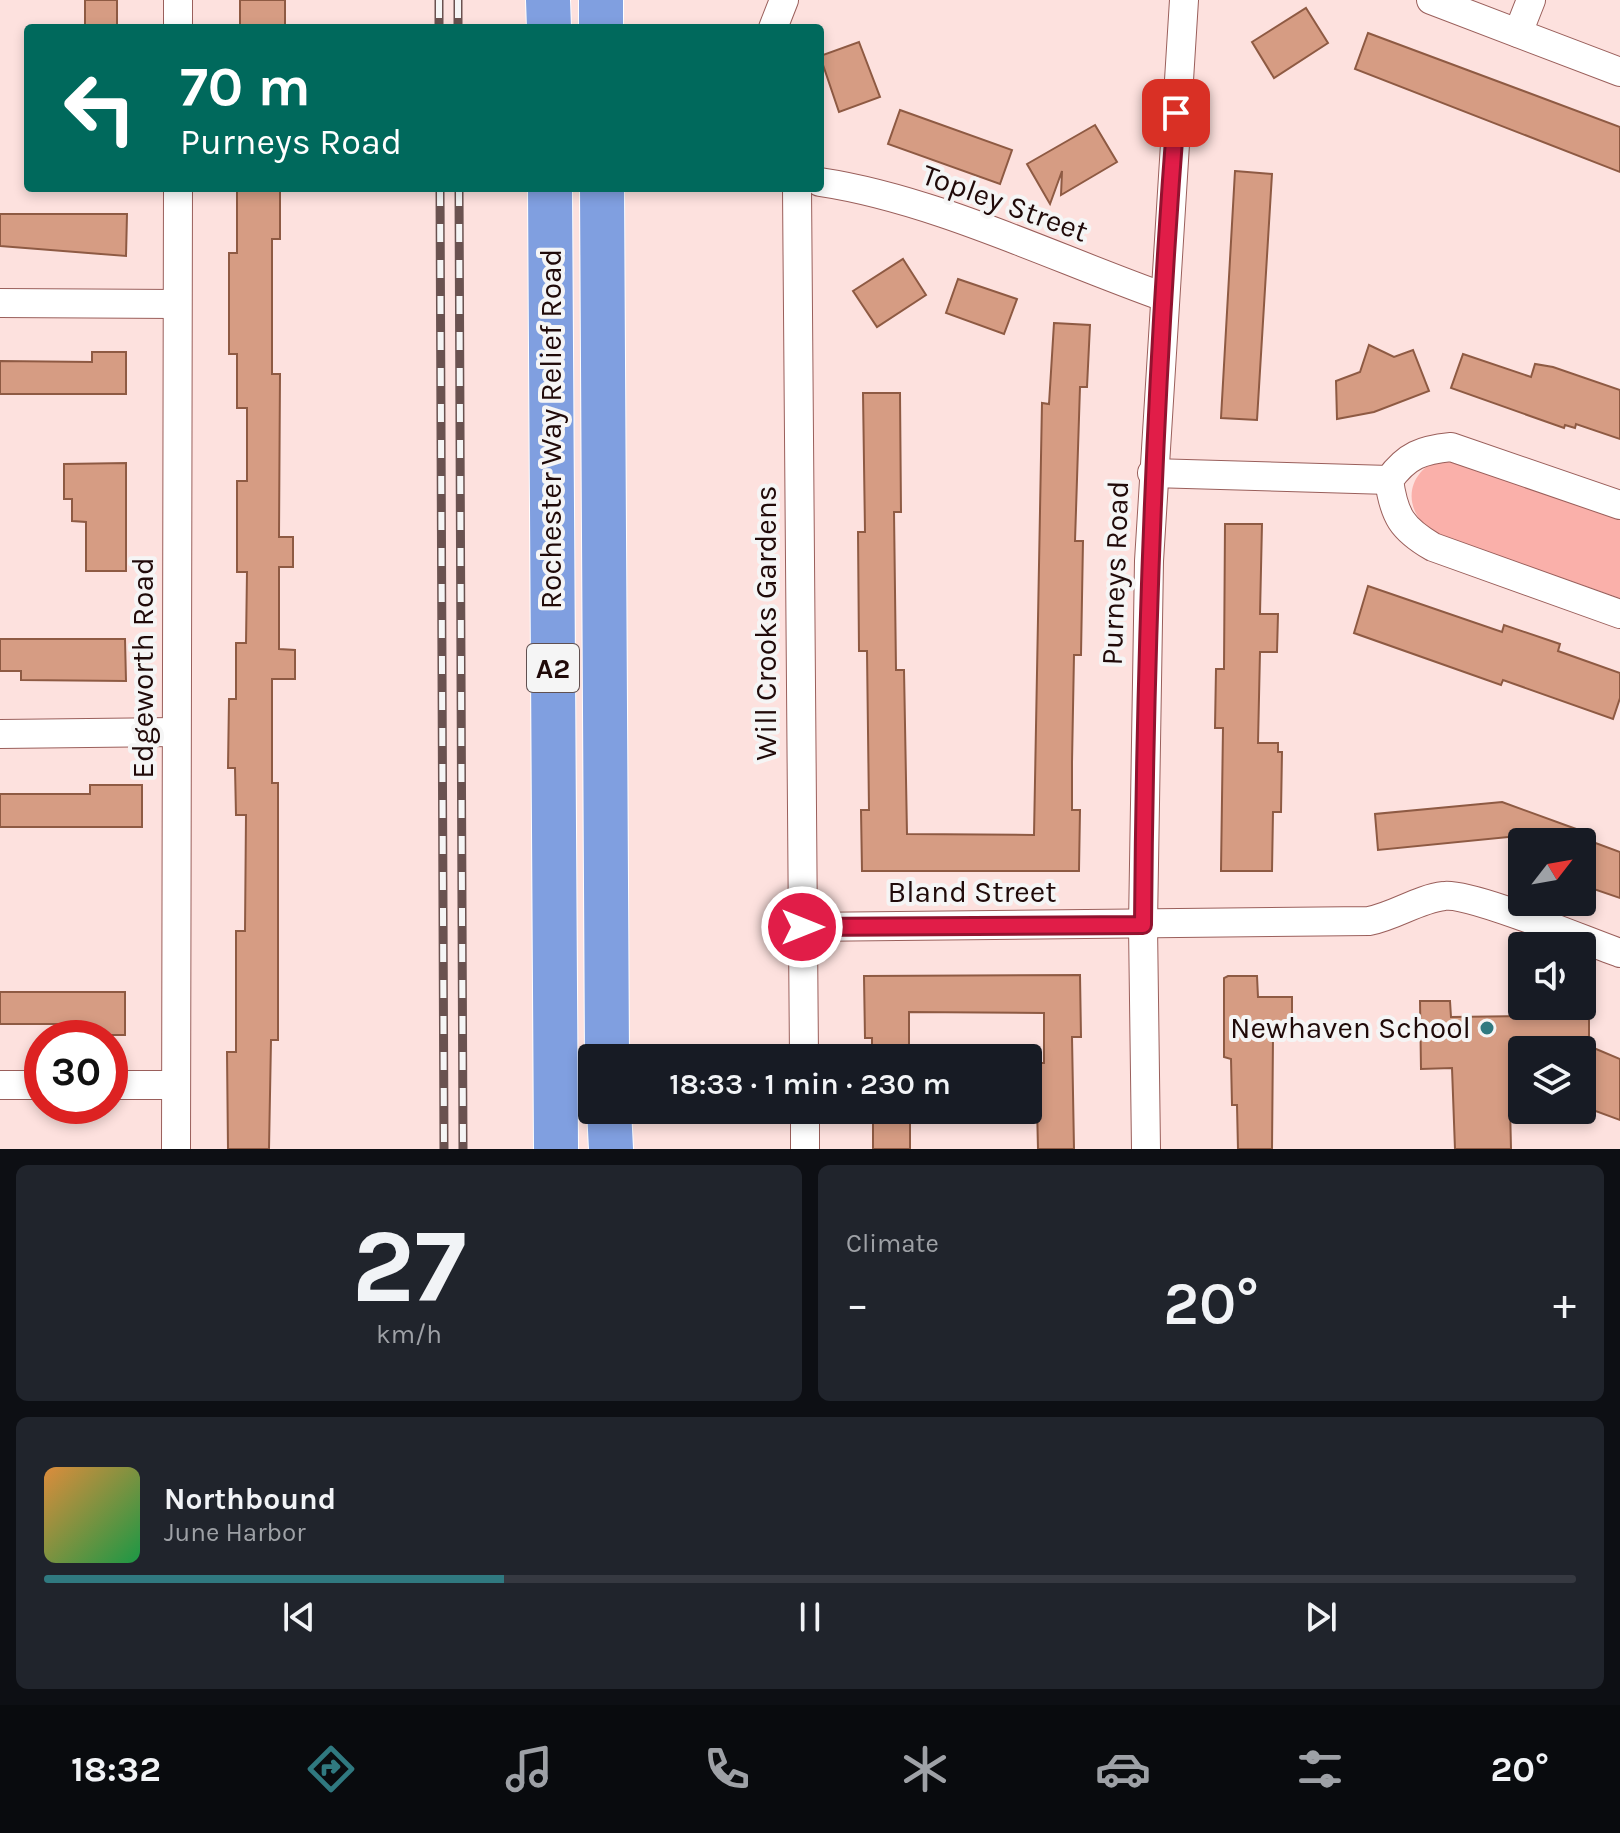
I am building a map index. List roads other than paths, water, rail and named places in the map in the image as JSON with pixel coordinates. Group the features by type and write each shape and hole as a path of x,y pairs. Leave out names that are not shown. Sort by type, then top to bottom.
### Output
{"highway":[{"path":"548,0 549,24"},
{"path":"601,0 601,24"},
{"name":"Rochester Way Relief Road","path":"550,192 556,1149"},
{"name":"Rochester Way Relief Road","path":"602,192 607,1044"},
{"path":"610,1124 611,1149"}],"street":[{"path":"178,0 178,24"},
{"path":"775,24 784,0"},
{"name":"Purneys Road","path":"1146,1149 1143,925 1145,687 1152,473 1184,0"},
{"path":"1431,0 1620,72"},
{"path":"1518,33 1531,0"},
{"name":"Topley Street","path":"824,183 866,189 953,217 1164,297"},
{"name":"Edgeworth Road","path":"176,1149 178,192"},
{"name":"Will Crooks Gardens","path":"797,192 804,1044"},
{"path":"0,303 177,304"},
{"path":"1620,505 1451,447 1423,450 1402,462 1389,480 1393,507 1409,533 1433,547 1620,614"},
{"path":"1152,473 1389,480"},
{"path":"0,734 176,732"},
{"name":"Bland Street","path":"802,927 1369,921 1394,916 1446,895 1478,902 1620,953"},
{"path":"0,1085 24,1085"},
{"path":"128,1085 176,1085"},
{"path":"805,1124 805,1149"}],"railway":[{"path":"439,0 439,24"},
{"path":"458,0 458,24"},
{"path":"440,192 444,1149"},
{"path":"459,192 463,1149"}],"place":[{"name":"Newhaven School","path":"1487,1028"}]}
